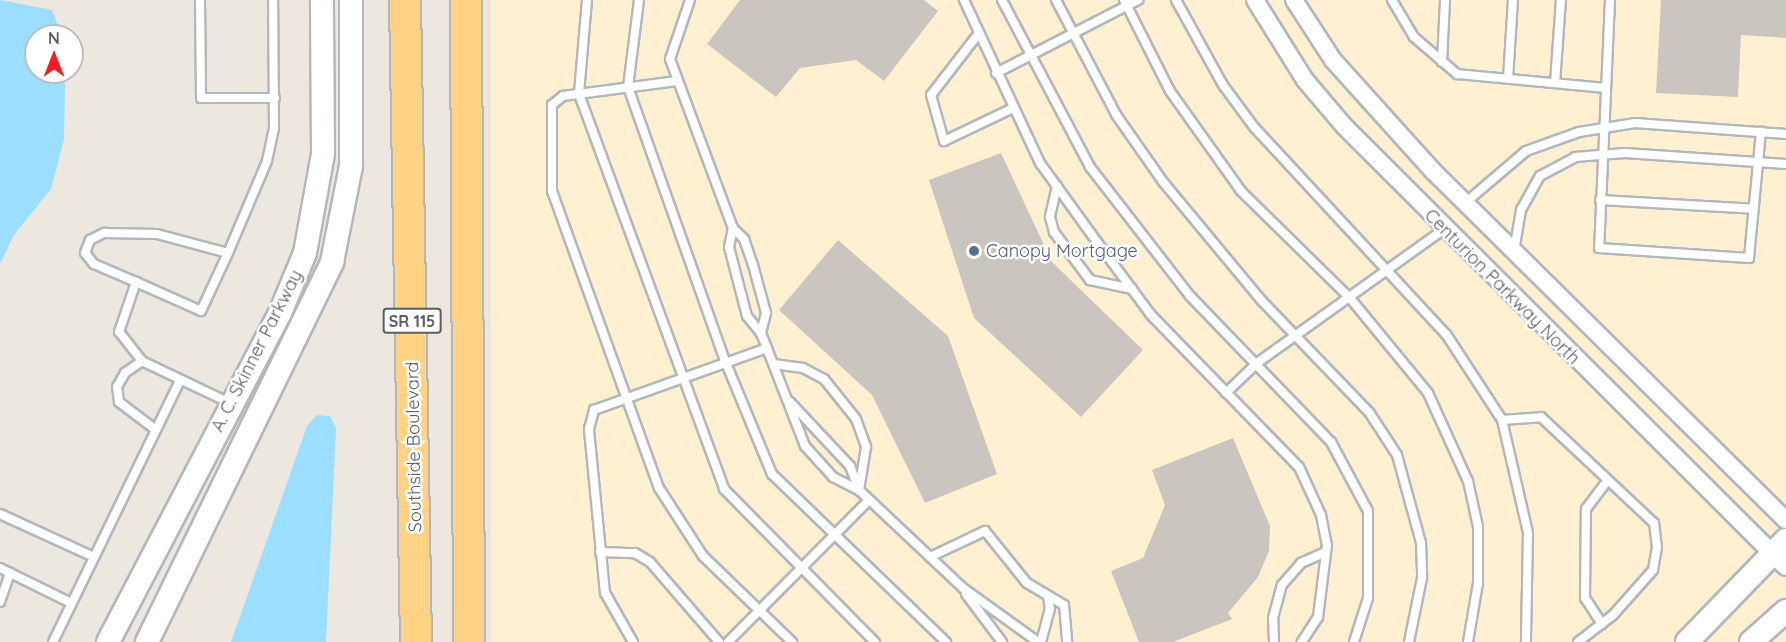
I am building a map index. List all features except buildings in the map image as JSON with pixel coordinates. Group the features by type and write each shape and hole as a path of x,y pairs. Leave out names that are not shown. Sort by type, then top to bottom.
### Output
{"highway":[{"name":"Southside Boulevard","path":"405,0 416,642"},
{"name":"SR 115","path":"466,0 469,642"}],"main road":[{"name":"A. C. Skinner Parkway","path":"108,642 294,283 314,219 323,154 322,0"},
{"name":"A. C. Skinner Parkway","path":"147,642 332,262 351,166 351,0"},
{"path":"1688,642 1782,554"},
{"path":"1751,642 1786,611"}],"street":[{"name":"Centurion Parkway North","path":"1255,0 1305,80 1443,230 1782,554"},
{"name":"Centurion Parkway North","path":"1294,0 1370,104 1465,203 1786,520"}],"lane":[{"path":"200,0 201,98 275,98"},
{"path":"228,253 157,234 104,233 90,240 85,253 94,264 201,311 228,253 267,161 275,98 273,0"},
{"path":"587,0 579,94 724,489 875,642"},
{"path":"639,0 628,87 726,363 772,474 836,533 946,642"},
{"path":"690,0 670,58 733,228 744,239 766,313 761,333"},
{"path":"964,0 1011,109 1057,186 1132,289 1226,393 1299,467 1321,515 1326,552 1318,617 1302,642"},
{"path":"1002,0 1027,54 1096,176 1191,297 1331,442 1368,511 1368,598 1354,642"},
{"path":"1056,0 1117,116 1176,200 1370,412 1397,455 1412,496 1422,578 1409,642"},
{"path":"996,73 1027,54 1073,34 1125,3 1138,0"},
{"path":"1176,0 1223,85 1254,127 1446,334 1502,420 1528,533 1526,642"},
{"path":"1442,62 1445,0"},
{"path":"1508,79 1513,0"},
{"path":"1555,84 1561,0"},
{"path":"1611,0 1604,88 1607,127 1601,155 1599,248 1749,258 1761,132"},
{"path":"1394,1 1414,37 1457,74 1604,88"},
{"path":"1125,3 1170,91 1206,145 1288,241 1350,298 1428,393 1468,481 1478,527 1478,583 1468,642"},
{"path":"979,33 931,95 944,141 1011,109"},
{"path":"677,81 579,94 552,105 552,191 659,488 678,524 703,556 792,642"},
{"path":"1465,203 1526,152 1607,127 1635,123 1786,134"},
{"path":"1514,252 1521,210 1540,176 1575,157 1601,155 1786,164"},
{"path":"1057,186 1050,217 1054,232 1090,280 1132,289"},
{"path":"1600,200 1754,209"},
{"path":"733,228 729,247 744,305 761,333 790,402 793,425 805,446 833,477 859,490 963,588 1039,642 1050,609 1048,596"},
{"path":"1226,393 1257,363 1443,230"},
{"path":"136,282 119,332 142,361 231,404"},
{"path":"633,642 612,614 600,552 589,429 594,410 767,348"},
{"path":"142,361 125,373 117,387 118,402 156,430"},
{"path":"774,364 803,368 824,379 856,419 866,447 859,490"},
{"path":"53,642 180,381"},
{"path":"790,402 850,466 859,490"},
{"path":"1502,420 1541,417 1653,522 1657,547 1653,570 1602,624 1578,642"},
{"path":"1602,624 1585,598 1586,509 1608,480"},
{"path":"728,642 869,500"},
{"path":"0,514 94,557"},
{"path":"930,557 985,531 1020,576 1065,605 1067,642"},
{"path":"600,552 635,553 650,562 719,642"},
{"path":"1274,642 1273,618 1282,585 1301,563 1326,552"},
{"path":"0,568 70,603"},
{"path":"0,602 10,573"},
{"path":"963,588 1002,642"}],"shaded area":[{"path":"491,0 1786,0 1786,642 491,642"}],"water":[{"path":"0,0 52,10 57,24 24,24 24,84 65,85 64,139 51,189 14,235 0,264"},
{"path":"317,415 330,416 336,428 326,642 231,642 307,426"}],"place":[{"name":"Canopy Mortgage","path":"974,251"}]}
